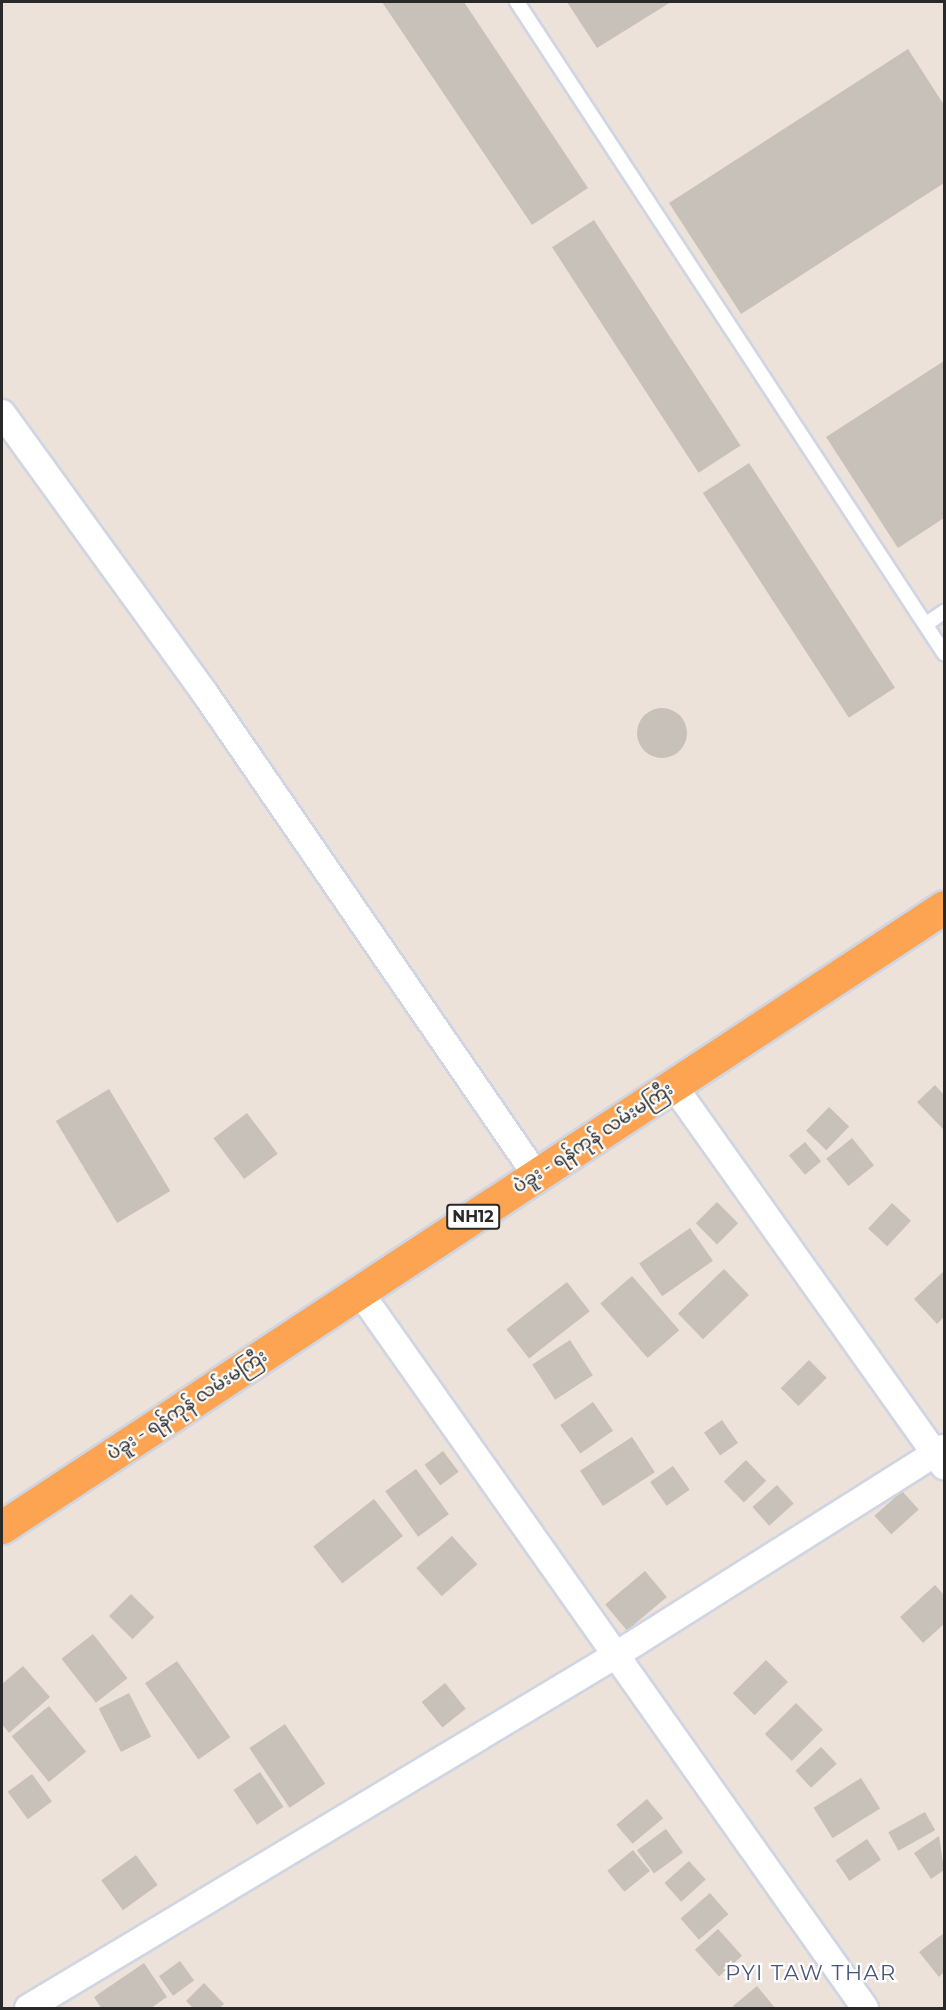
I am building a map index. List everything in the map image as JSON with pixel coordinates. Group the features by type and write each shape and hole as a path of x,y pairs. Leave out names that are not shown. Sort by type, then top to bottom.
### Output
{"highway":[{"name":"ပဲခူး - ရန်ကုန် လမ်းမကြီး","path":"2,1527 945,907"}],"street":[{"path":"2,413 204,692 536,1175"},
{"path":"28,2008 616,1655 942,1456 674,1085"},
{"path":"359,1291 865,2008"}],"lane":[{"path":"517,2 945,652"},
{"path":"926,624 945,612"}],"building":[{"path":"382,2 464,2 588,188 532,225"},
{"path":"567,2 671,2 597,48"},
{"path":"908,49 944,105 944,183 741,314 669,203"},
{"path":"594,220 741,446 699,473 552,247"},
{"path":"944,361 944,518 898,548 826,437"},
{"path":"749,463 895,688 849,718 703,493"},
{"path":"662,708 680,715 687,733 680,751 662,758 644,751 637,733 644,715"},
{"path":"935,1085 944,1095 944,1130 917,1102"},
{"path":"109,1089 170,1191 117,1223 56,1121"},
{"path":"829,1107 849,1126 826,1150 806,1131"},
{"path":"247,1113 278,1154 244,1179 213,1138"},
{"path":"852,1138 874,1165 848,1186 826,1159"},
{"path":"805,1142 821,1161 805,1175 789,1155"},
{"path":"717,1202 738,1223 717,1244 696,1223"},
{"path":"892,1203 911,1221 887,1246 868,1229"},
{"path":"690,1228 713,1261 662,1296 639,1264"},
{"path":"724,1269 749,1295 703,1339 678,1313"},
{"path":"944,1271 944,1317 937,1324 914,1299"},
{"path":"632,1276 679,1330 648,1358 600,1304"},
{"path":"567,1282 590,1311 529,1359 506,1329"},
{"path":"570,1340 593,1375 555,1400 532,1365"},
{"path":"809,1360 827,1378 798,1406 781,1388"},
{"path":"593,1402 613,1431 580,1454 560,1425"},
{"path":"722,1420 738,1443 720,1456 704,1433"},
{"path":"632,1437 655,1472 603,1506 580,1471"},
{"path":"443,1451 459,1472 440,1486 425,1465"},
{"path":"746,1460 766,1481 744,1502 724,1482"},
{"path":"673,1466 690,1490 667,1506 650,1482"},
{"path":"416,1469 449,1514 418,1537 385,1491"},
{"path":"777,1485 794,1504 769,1526 752,1507"},
{"path":"902,1491 919,1510 891,1534 875,1516"},
{"path":"374,1499 403,1536 342,1583 313,1546"},
{"path":"452,1536 477,1564 442,1596 416,1568"},
{"path":"645,1571 667,1597 627,1630 605,1604"},
{"path":"935,1585 944,1595 944,1624 923,1643 900,1617"},
{"path":"131,1594 154,1617 132,1639 109,1616"},
{"path":"93,1634 127,1678 96,1703 61,1659"},
{"path":"766,1660 788,1682 755,1715 733,1693"},
{"path":"177,1661 230,1737 198,1760 145,1683"},
{"path":"23,1666 50,1697 9,1733 2,1724 2,1684"},
{"path":"445,1683 466,1709 442,1728 422,1702"},
{"path":"129,1693 151,1737 121,1752 99,1708"},
{"path":"796,1703 823,1730 792,1761 765,1734"},
{"path":"49,1706 86,1752 49,1782 12,1736"},
{"path":"285,1724 325,1784 290,1808 249,1748"},
{"path":"821,1747 837,1764 811,1788 795,1771"},
{"path":"260,1772 283,1807 257,1825 233,1790"},
{"path":"32,1774 52,1802 28,1819 8,1792"},
{"path":"861,1778 880,1809 833,1838 814,1808"},
{"path":"647,1799 663,1818 632,1844 616,1825"},
{"path":"925,1812 935,1830 898,1851 888,1832"},
{"path":"666,1829 683,1852 654,1874 637,1850"},
{"path":"939,1836 944,1870 931,1879 914,1853"},
{"path":"867,1839 881,1860 849,1881 835,1860"},
{"path":"633,1850 650,1871 624,1892 607,1871"},
{"path":"136,1855 158,1885 123,1910 101,1880"},
{"path":"689,1861 706,1880 681,1902 664,1883"},
{"path":"710,1893 728,1914 699,1940 681,1919"},
{"path":"718,1929 742,1956 719,1976 695,1950"},
{"path":"944,1933 944,1972 939,1977 919,1952"},
{"path":"180,1961 194,1980 173,1996 159,1976"},
{"path":"144,1963 167,1997 151,2008 101,2008 94,1997"},
{"path":"204,1983 224,2004 220,2008 193,2008 186,2001"},
{"path":"757,1986 775,2008 734,2008 733,2006"}],"district":[{"name":"PYI TAW THAR","path":"811,1973"}]}
